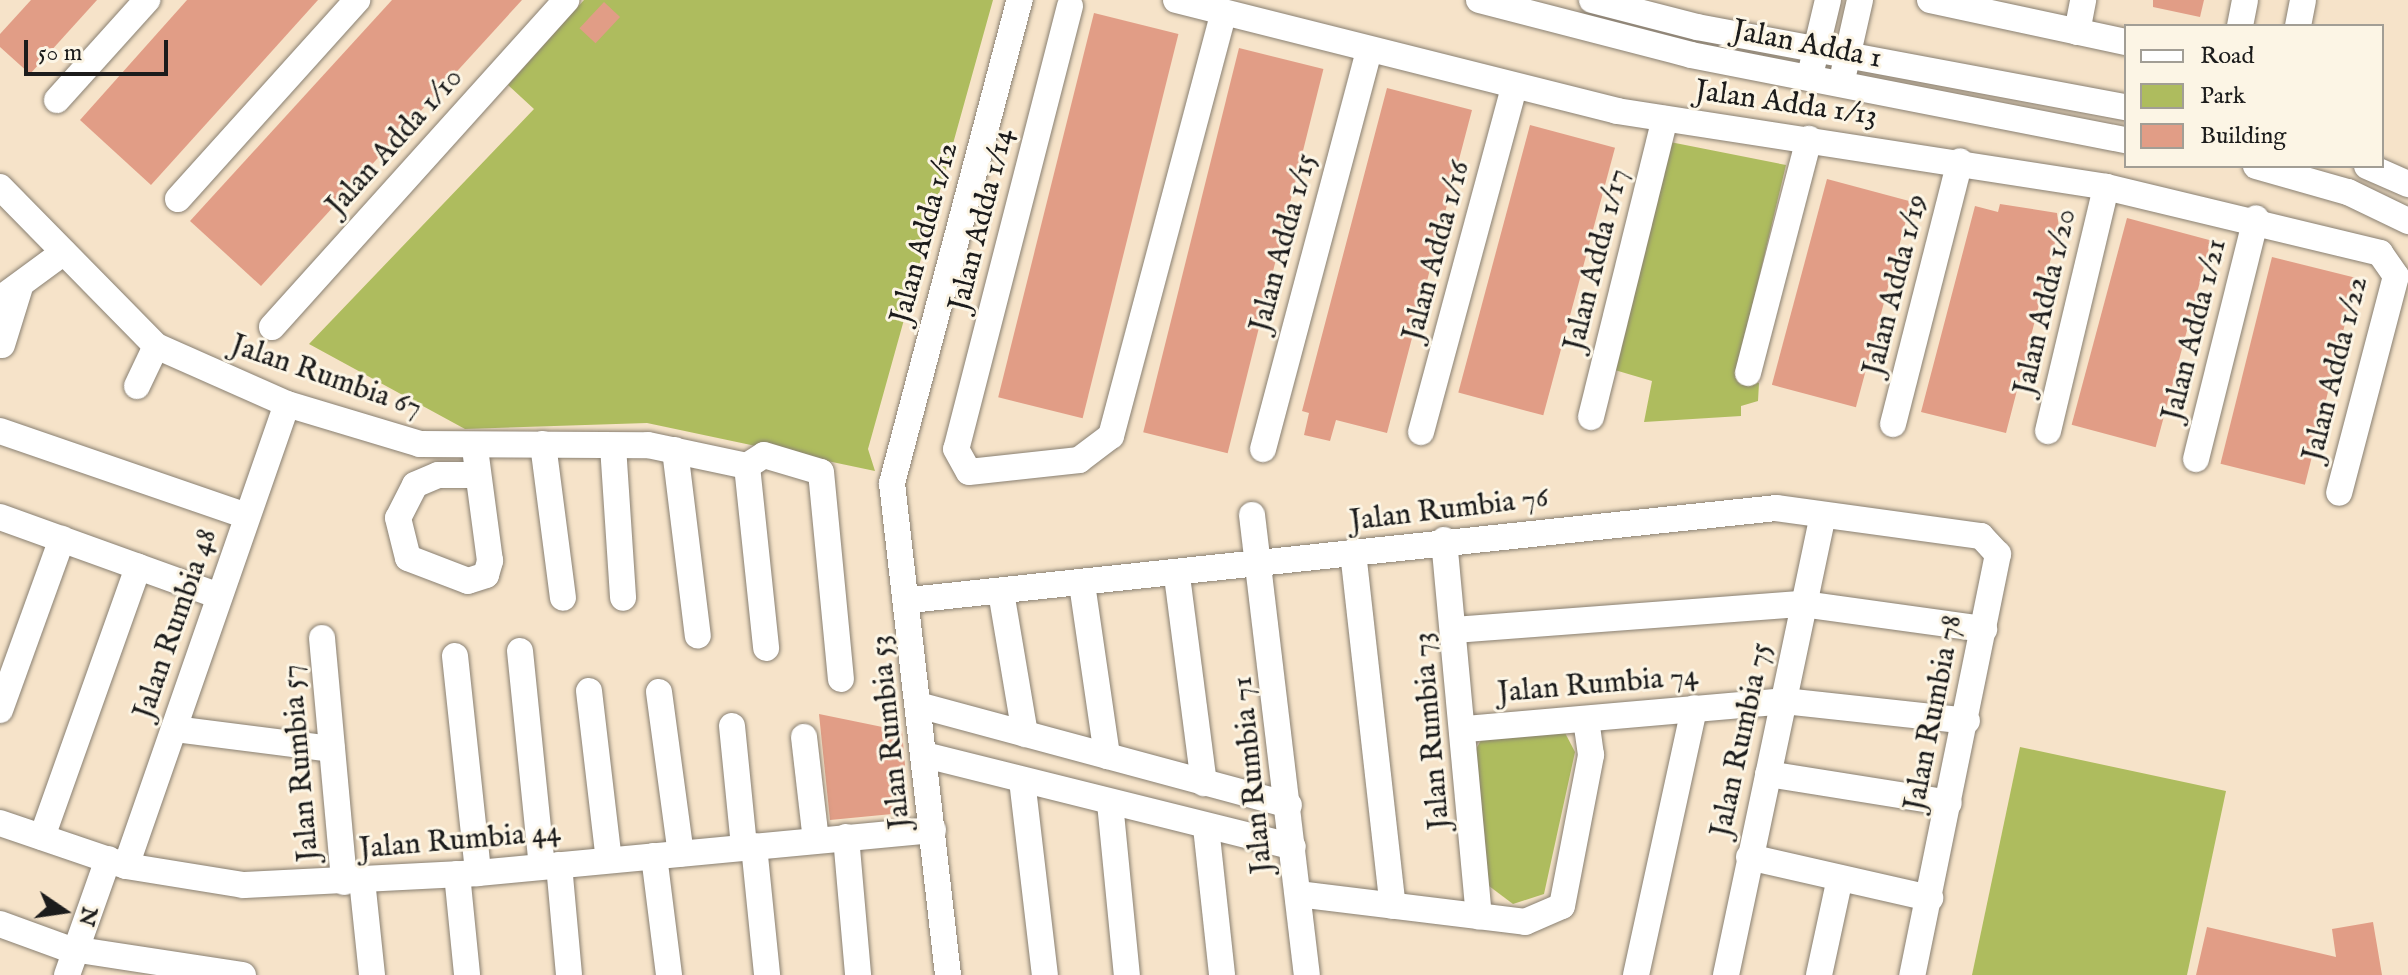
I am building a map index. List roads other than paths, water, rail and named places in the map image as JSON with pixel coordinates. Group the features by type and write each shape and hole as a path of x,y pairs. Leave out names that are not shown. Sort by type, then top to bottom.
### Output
{"street":[{"path":"57,100 147,0"},
{"path":"178,199 357,0"},
{"name":"Jalan Adda 1/10","path":"272,327 566,0"},
{"name":"Jalan Adda 1/12","path":"892,483 1020,0"},
{"name":"Jalan Adda 1/13","path":"1176,0 1368,53 1514,87 1665,119 1960,161 2106,187 2256,218 2389,260"},
{"name":"Jalan Adda 1","path":"1479,0 1809,78 2124,140"},
{"name":"Jalan Adda 1","path":"1592,0 1816,49 2124,107"},
{"path":"1809,78 1828,0"},
{"path":"1842,83 1860,0"},
{"path":"1930,0 2124,42"},
{"path":"2077,32 2083,0"},
{"path":"2240,24 2245,0"},
{"path":"2298,24 2303,0"},
{"name":"Jalan Adda 1/14","path":"1070,6 956,449 969,472 991,474 1079,460 1111,436 1223,15"},
{"name":"Jalan Adda 1/15","path":"1263,449 1368,53"},
{"name":"Jalan Adda 1/16","path":"1421,432 1514,87"},
{"name":"Jalan Adda 1/17","path":"1591,417 1665,119"},
{"path":"1748,373 1809,139"},
{"name":"Jalan Adda 1/19","path":"1893,424 1960,161"},
{"path":"2268,168 2348,192 2408,221"},
{"path":"2372,168 2408,184"},
{"name":"Jalan Rumbia 67","path":"0,187 156,346 287,404 474,462 543,444 675,450 747,466"},
{"name":"Jalan Adda 1/20","path":"2048,431 2106,187"},
{"name":"Jalan Adda 1/21","path":"2196,459 2256,218"},
{"path":"2,345 10,293 64,252"},
{"name":"Jalan Adda 1/22","path":"2339,493 2396,276 2389,260"},
{"path":"137,386 156,346"},
{"name":"Jalan Rumbia 48","path":"67,975 75,950 175,729 287,404"},
{"path":"0,431 247,516"},
{"path":"543,444 563,598"},
{"path":"613,446 623,598"},
{"path":"675,450 698,636"},
{"path":"766,648 747,466 764,455 821,472 841,679"},
{"path":"474,462 489,568 468,581 408,558 398,518 415,485 474,462"},
{"name":"Jalan Rumbia 53","path":"892,483 910,600 948,975"},
{"name":"Jalan Rumbia 76","path":"910,600 1263,568 1444,540 1776,508 1822,519 1993,541"},
{"name":"Jalan Rumbia 71","path":"1252,515 1263,568 1307,975"},
{"path":"0,517 219,596"},
{"name":"Jalan Rumbia 75","path":"1726,975 1822,519"},
{"path":"0,710 62,539"},
{"name":"Jalan Rumbia 73","path":"1444,540 1466,729 1479,916"},
{"name":"Jalan Rumbia 78","path":"1912,975 1967,721 1998,554 1993,541"},
{"path":"1353,552 1393,906"},
{"path":"42,837 138,567"},
{"path":"1177,576 1204,783"},
{"path":"1082,584 1107,756"},
{"path":"1001,592 1025,734"},
{"path":"1454,630 1803,604 1984,629"},
{"name":"Jalan Rumbia 57","path":"322,638 332,749 372,975"},
{"path":"520,651 569,975"},
{"path":"455,656 467,874 467,975"},
{"path":"589,691 609,860"},
{"path":"659,692 681,854"},
{"name":"Jalan Rumbia 74","path":"1466,729 1784,701 1967,721"},
{"path":"922,706 1289,805"},
{"path":"1636,975 1694,708"},
{"path":"1298,894 1525,922 1562,906 1591,755 1586,720"},
{"path":"732,726 767,975"},
{"path":"175,729 332,749"},
{"path":"804,737 816,840"},
{"path":"925,755 1293,847"},
{"path":"1768,774 1949,803"},
{"path":"1022,780 1045,975"},
{"path":"1110,803 1127,975"},
{"name":"Jalan Rumbia 44","path":"0,823 117,863 243,885 467,874 933,830"},
{"path":"1206,827 1222,975"},
{"path":"846,837 858,975"},
{"path":"654,856 669,975"},
{"path":"1749,857 1930,898"},
{"path":"1819,975 1840,878"},
{"path":"0,924 75,950 243,975"},
{"path":"364,975 372,975"}]}
